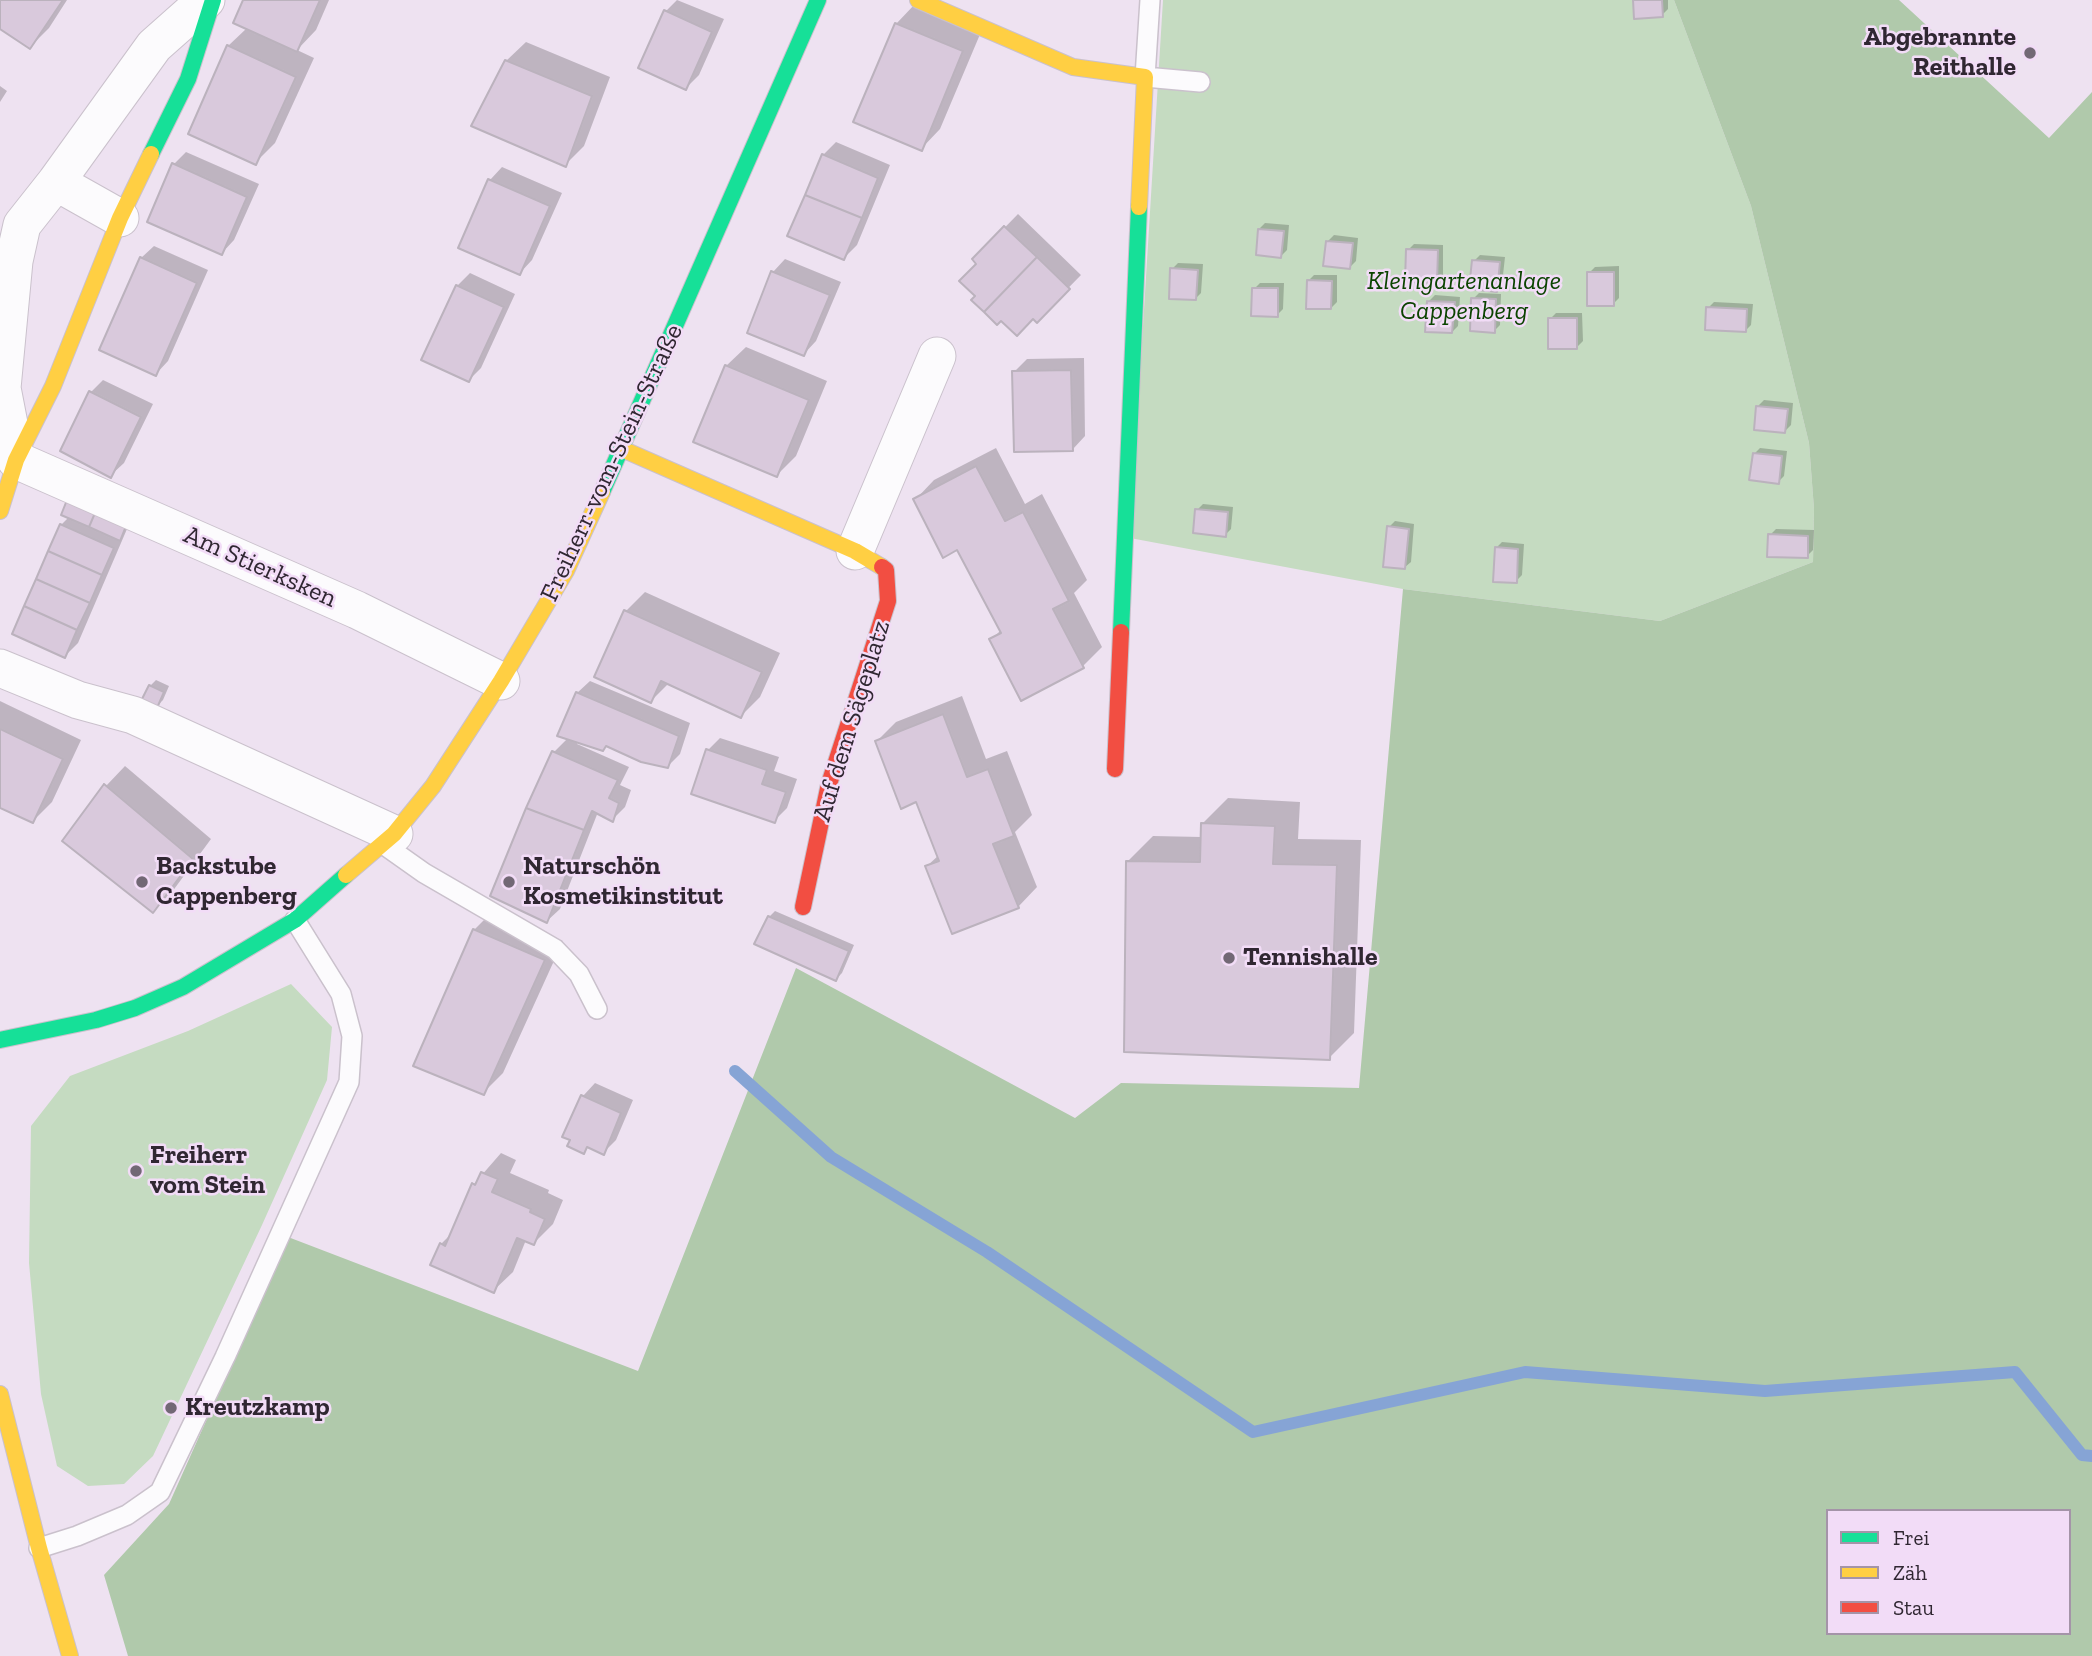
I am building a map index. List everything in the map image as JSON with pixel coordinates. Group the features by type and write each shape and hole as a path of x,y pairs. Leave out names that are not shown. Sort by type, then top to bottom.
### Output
{"street":[{"path":"16,460 2,388 14,261 22,225 154,46 206,0"},
{"path":"0,511 16,460 53,386 120,218 188,79 213,0"},
{"name":"Freiherr-vom-Stein-Straße","path":"0,1040 96,1020 135,1008 183,987 295,920 388,839 433,786 501,681 566,572 818,0"},
{"path":"918,0 1073,67 1145,78 1115,769"},
{"path":"56,182 120,218"},
{"path":"855,551 937,356"},
{"name":"Auf dem Sägeplatz","path":"622,449 855,551 886,570 888,601 829,784 803,907"},
{"name":"Am Stierksken","path":"16,460 357,610 501,681"},
{"path":"0,668 78,700 133,715 388,839"},
{"path":"1,1402 70,1656"}],"lane":[{"path":"1150,0 1145,78 1200,82"},
{"path":"388,839 425,873 555,949 579,974 597,1009"},
{"path":"39,1548 77,1536 127,1515 160,1492 225,1357 349,1082 352,1036 341,994 295,920"}],"green space":[{"name":"Kleingartenanlage Cappenberg","path":"1163,0 1674,0 1751,206 1809,443 1814,509 1813,562 1660,621 1403,589 1130,538"},
{"path":"1674,0 1899,0 2049,138 2092,92 2092,1656 128,1656 104,1575 169,1504 288,1237 638,1371 796,968 1075,1118 1121,1083 1359,1088 1403,589 1660,621 1813,562 1814,509 1809,443 1751,206"},
{"path":"291,984 332,1027 327,1080 153,1456 124,1484 88,1486 57,1466 41,1394 29,1263 31,1126 70,1076 188,1031"}],"building":[{"path":"0,0 63,0 30,49 0,29"},
{"path":"243,0 320,0 297,52 233,23"},
{"path":"1633,0 1662,0 1663,17 1634,19"},
{"path":"664,10 712,32 686,90 638,68"},
{"path":"895,23 963,51 922,151 853,122"},
{"path":"227,45 296,77 256,165 188,134"},
{"path":"505,60 592,96 566,167 471,126"},
{"path":"822,154 878,178 862,218 805,195"},
{"path":"172,163 247,197 222,255 147,222"},
{"path":"488,179 550,206 520,275 458,248"},
{"path":"805,195 862,218 844,260 787,236"},
{"path":"1004,226 1037,257 984,312 971,300 975,296 959,281 976,264 972,259"},
{"path":"1258,229 1284,231 1281,258 1256,255"},
{"path":"1326,241 1353,243 1350,269 1323,266"},
{"path":"1406,249 1438,250 1437,283 1405,282"},
{"path":"140,257 197,283 156,376 99,350"},
{"path":"1037,257 1070,289 1037,323 1033,319 1017,336 1001,321 997,325 984,312"},
{"path":"1472,260 1500,262 1497,292 1469,289"},
{"path":"1170,268 1198,270 1196,300 1169,299"},
{"path":"771,271 830,295 804,356 747,333"},
{"path":"1587,272 1614,272 1614,306 1587,306"},
{"path":"1307,280 1332,281 1331,309 1306,309"},
{"path":"456,285 504,307 469,382 421,360"},
{"path":"1252,288 1278,288 1278,317 1251,316"},
{"path":"1471,298 1496,299 1495,333 1470,331"},
{"path":"1427,301 1455,302 1452,333 1425,332"},
{"path":"1706,307 1747,309 1746,332 1705,330"},
{"path":"1548,318 1577,318 1577,349 1548,349"},
{"path":"725,365 809,400 777,477 693,442"},
{"path":"1071,370 1073,451 1014,452 1012,371"},
{"path":"89,391 141,417 111,478 60,451"},
{"path":"1756,406 1788,409 1785,433 1754,430"},
{"path":"1753,453 1782,456 1779,484 1749,480"},
{"path":"976,466 1005,521 1023,512 1069,601 1053,609 1084,668 1021,701 989,639 1001,633 957,550 943,558 913,499"},
{"path":"67,500 95,513 89,527 61,515"},
{"path":"1195,509 1228,512 1226,537 1193,533"},
{"path":"95,513 126,526 120,541 89,527"},
{"path":"60,524 114,548 102,575 48,551"},
{"path":"1387,526 1409,529 1405,569 1383,567"},
{"path":"1768,534 1808,536 1808,558 1767,557"},
{"path":"1495,547 1518,549 1517,583 1493,582"},
{"path":"48,551 102,575 90,603 36,579"},
{"path":"36,579 90,603 77,630 24,606"},
{"path":"24,606 77,630 65,658 12,634"},
{"path":"624,610 762,672 741,718 661,681 651,703 594,677"},
{"path":"149,685 164,692 157,708 141,701"},
{"path":"576,692 679,736 668,768 641,762 606,746 603,751 557,736"},
{"path":"943,714 967,777 988,769 1014,836 993,844 1019,908 952,934 925,866 939,861 916,802 901,809 875,741"},
{"path":"0,729 63,759 33,823 0,808"},
{"path":"706,749 767,770 762,784 786,792 775,823 691,794"},
{"path":"552,751 618,780 609,798 619,803 613,822 592,811 584,830 526,808"},
{"path":"104,784 193,859 153,913 62,841"},
{"path":"526,808 584,830 547,923 490,896"},
{"name":"Tennishalle","path":"1201,823 1275,826 1273,864 1337,865 1330,1060 1124,1052 1126,861 1200,862"},
{"path":"768,916 849,951 836,981 754,944"},
{"path":"473,929 545,960 484,1095 413,1066"},
{"path":"581,1095 621,1113 604,1155 587,1147 584,1154 567,1146 570,1140 562,1137"},
{"path":"481,1172 498,1179 492,1192 531,1209 530,1212 545,1219 534,1245 517,1238 494,1293 430,1265 440,1243 445,1246 472,1183 475,1185"}],"waterway":[{"path":"735,1071 831,1157 987,1252 1253,1432 1525,1372 1765,1391 2015,1372 2082,1455 2092,1456"}],"traffic: fast":[{"path":"151,154 188,79 213,0"},
{"path":"602,492 818,0"},
{"path":"1121,632 1139,207"},
{"path":"0,1040 96,1020 135,1008 183,987 295,920 346,875"}],"traffic: slow":[{"path":"918,0 1073,67 1145,77 1139,207"},
{"path":"0,511 16,460 53,386 120,218 151,154"},
{"path":"622,449 855,551 882,567"},
{"path":"346,875 394,834 433,786 501,681 566,571 602,492"},
{"path":"0,1394 70,1656"}],"traffic: jam":[{"path":"803,907 829,784 888,601 886,570 882,567"},
{"path":"1115,769 1121,632"}],"place":[{"name":"Abgebrannte Reithalle","path":"2030,53"},
{"name":"Backstube Cappenberg","path":"142,882"},
{"name":"Naturschön Kosmetikinstitut","path":"509,882"},
{"name":"Tennishalle","path":"1229,958"},
{"name":"Freiherr vom Stein","path":"136,1171"},
{"name":"Kreutzkamp","path":"171,1408"}]}
